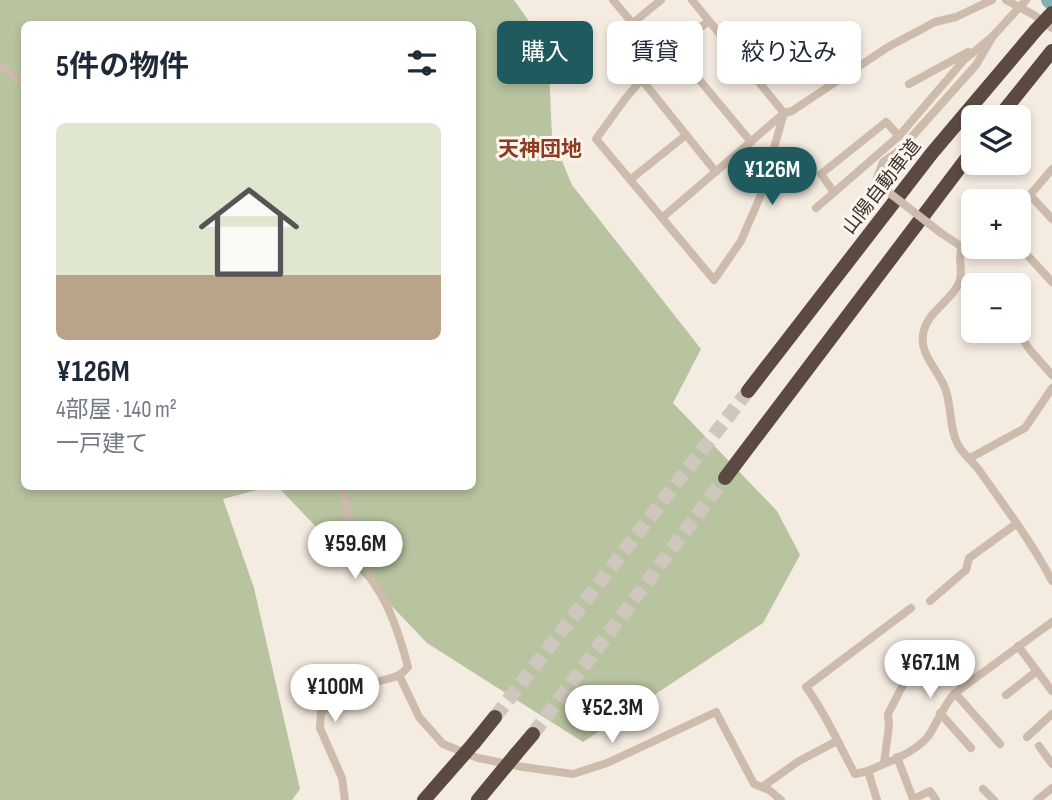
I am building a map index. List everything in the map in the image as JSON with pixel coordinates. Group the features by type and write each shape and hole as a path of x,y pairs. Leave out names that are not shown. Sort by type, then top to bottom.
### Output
{"highway":[{"name":"山陽自動車道","path":"748,391 932,153 1052,13"},
{"path":"1009,105 1052,51"},
{"path":"725,478 961,166"},
{"path":"425,800 495,718"},
{"path":"478,800 533,734"}],"street":[{"path":"613,0 630,21"},
{"path":"635,21 661,0"},
{"path":"692,0 784,113"},
{"path":"663,217 784,113 792,111 888,47 935,22 956,17 992,0"},
{"path":"1006,0 1023,3 1052,28"},
{"path":"816,208 899,136 953,72 993,36 1023,3"},
{"path":"703,26 709,21"},
{"path":"961,246 878,184 877,178 883,162 900,150 976,65 993,36"},
{"path":"909,84 976,49"},
{"path":"0,66 21,81"},
{"path":"638,84 596,139 714,280 741,241 760,197 784,113"},
{"path":"645,84 716,172"},
{"path":"703,84 751,142"},
{"path":"834,191 821,174 886,121 899,136"},
{"path":"631,180 686,135"},
{"path":"1031,194 1052,169"},
{"path":"1031,196 1052,219"},
{"path":"961,249 960,281 923,330 926,356 944,385 958,447 970,458 1051,575"},
{"path":"1031,259 1052,282"},
{"path":"1025,343 1052,375"},
{"path":"970,458 1025,428 1052,388"},
{"path":"344,490 347,516 359,552 368,575 383,598 402,644 408,667 400,677 380,681 331,704 321,712 320,728 342,778 345,800"},
{"path":"930,601 966,570 969,558 1016,523"},
{"path":"911,608 806,687 821,708 855,775 920,745 955,693 1052,622"},
{"path":"1018,646 1052,691"},
{"path":"884,763 888,714 921,650"},
{"path":"1006,695 1037,671"},
{"path":"400,677 419,717 443,744 478,758 523,768 573,774 607,764 716,712 746,773 754,783 781,800"},
{"path":"955,693 1000,744"},
{"path":"940,713 971,748"},
{"path":"1027,737 1052,714"},
{"path":"762,787 799,761 836,741"},
{"path":"1039,746 1052,764"},
{"path":"897,757 913,799 930,791 936,800"},
{"path":"868,771 877,800"},
{"path":"1042,799 1052,788"},
{"path":"983,789 994,800"}],"green space":[{"path":"0,0 514,0 529,21 497,21 497,84 550,84 552,137 572,185 701,349 673,403 777,511 800,555 763,623 583,742 427,643 281,490 476,490 476,21 21,21 21,490 257,490 223,499 254,588 300,789 292,800 0,800"}],"tunnel":[{"path":"495,717 748,391"},
{"path":"533,734 725,478"}],"district":[{"name":"天神団地","path":"540,149"}]}
